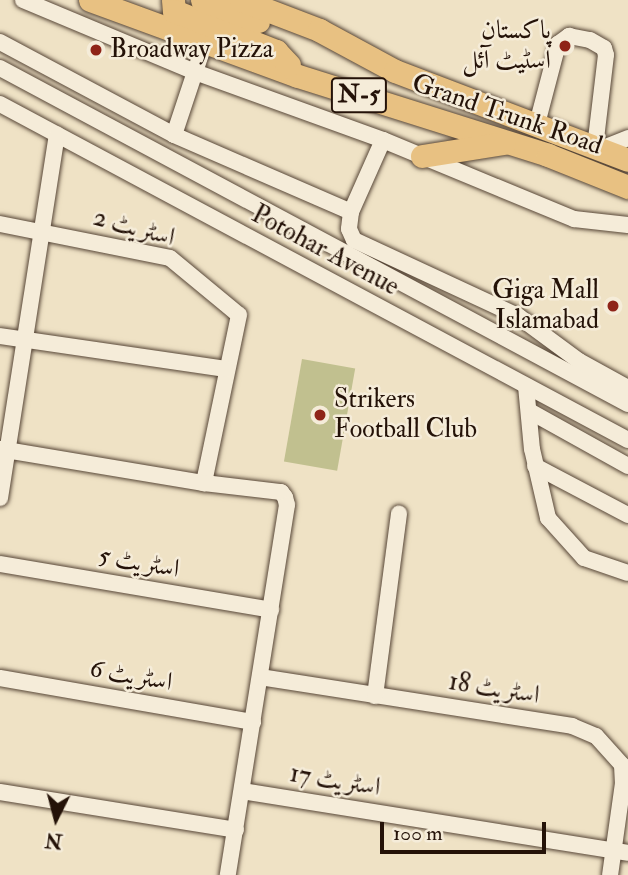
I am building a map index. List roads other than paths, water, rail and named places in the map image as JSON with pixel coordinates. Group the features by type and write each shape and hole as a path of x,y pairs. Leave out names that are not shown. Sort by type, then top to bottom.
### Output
{"highway":[{"name":"Grand Trunk Road","path":"90,0 298,76 507,142 628,187"},
{"path":"173,0 174,10 276,51 298,76"},
{"path":"202,0 278,29 319,30"},
{"name":"Grand Trunk Road","path":"241,0 319,30 395,71 628,160"},
{"path":"422,156 507,142"}],"street":[{"path":"23,0 195,72 383,140 574,219 628,225"},
{"path":"537,124 558,44 569,36 590,40 604,48 606,55 598,148 628,138"},
{"path":"0,42 174,135 351,212"},
{"path":"174,135 205,42"},
{"name":"Potohar Avenue","path":"0,68 628,404"},
{"name":"Potohar Avenue","path":"0,104 628,440"},
{"path":"0,115 31,120"},
{"path":"0,498 4,450 25,340 57,135"},
{"path":"383,140 351,212 349,229 354,240 518,316 579,360 628,387"},
{"name":"اسٹریٹ 2","path":"0,224 42,230 170,258 239,315 227,369"},
{"path":"0,336 227,369 204,483"},
{"path":"526,386 535,466 548,518 584,558 628,573"},
{"path":"531,412 628,466"},
{"path":"4,450 204,483 281,492 285,497 287,505 228,875"},
{"path":"535,466 628,515"},
{"path":"375,696 399,514"},
{"name":"اسٹریٹ 5","path":"0,564 271,610"},
{"name":"اسٹریٹ 18","path":"260,677 572,726 596,736 622,765 620,851 610,875"},
{"name":"اسٹریٹ 6","path":"0,678 253,722"},
{"path":"0,792 236,830"},
{"name":"اسٹریٹ 17","path":"242,792 620,851"}],"place":[{"name":"پاکستان اسٹیٹ آئل","path":"565,46"},
{"name":"Broadway Pizza","path":"96,50"},
{"name":"Giga Mall Islamabad","path":"613,306"},
{"name":"Strikers Football Club","path":"320,415"}]}
